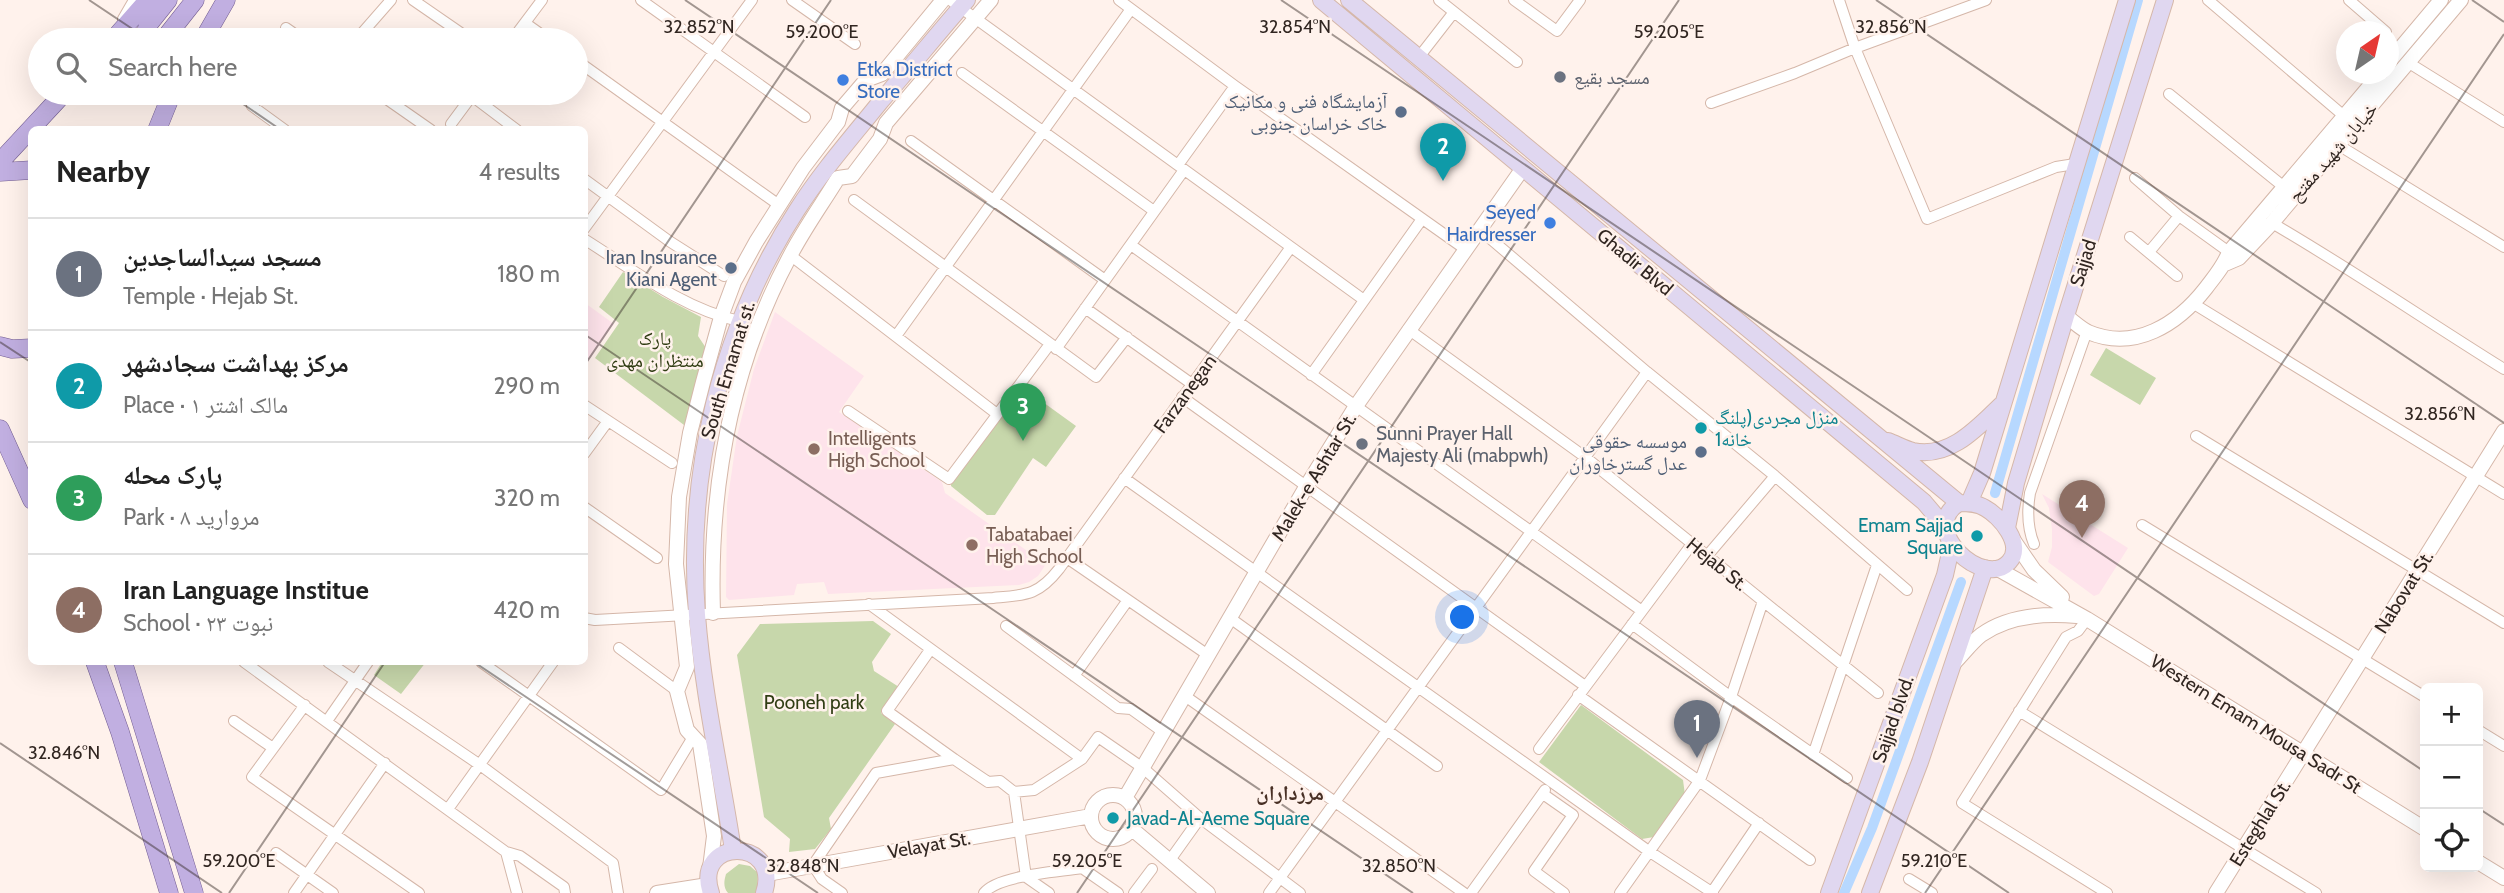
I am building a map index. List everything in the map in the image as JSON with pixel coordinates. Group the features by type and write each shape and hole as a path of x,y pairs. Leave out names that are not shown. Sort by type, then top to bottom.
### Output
{"main road":[{"path":"123,28 148,0"},
{"path":"147,28 168,0"},
{"path":"173,28 195,0"},
{"path":"210,28 226,0"},
{"name":"Ghadir Blvd","path":"1321,0 1924,502 1945,528"},
{"name":"Ghadir Blvd","path":"1349,0 1872,434 1964,503"},
{"name":"Sajjad","path":"1964,503 1982,473 2127,0"},
{"name":"Sajjad","path":"2008,531 2016,482 2165,0"},
{"name":"South Emamat st.","path":"733,850 697,614 695,545 703,458 719,387 746,305 797,210 847,141 959,3"},
{"path":"33,126 53,105"},
{"path":"159,126 167,105"},
{"path":"0,162 28,132"},
{"path":"1523,169 1535,153"},
{"path":"0,172 28,170"},
{"path":"0,346 28,348"},
{"path":"1872,434 1914,451 1940,451 1972,433 2003,403"},
{"path":"0,429 28,491"},
{"path":"1964,503 1992,512 2008,531 2013,554 2008,563 1991,568 1960,556 1945,528 1945,518 1950,509 1964,503"},
{"name":"Sajjad blvd.","path":"1829,893 1945,575 1952,544"},
{"name":"Sajjad blvd.","path":"1870,893 1991,568"},
{"path":"96,665 120,732 169,893"},
{"path":"123,665 194,893"},
{"path":"710,882 720,855 733,850 748,852 757,857 767,874 764,893"}],"street":[{"path":"119,28 134,0"},
{"path":"366,28 391,0"},
{"path":"413,0 454,28"},
{"path":"521,28 542,0"},
{"path":"641,0 805,117"},
{"path":"588,224 752,0"},
{"path":"792,0 855,44"},
{"path":"697,614 676,564 679,497 690,433 721,317 734,282 803,168 838,122 842,108 866,80 882,74 943,0"},
{"path":"657,893 710,882 714,836 700,744 687,730 677,691 687,667 697,614 712,573 721,456 736,392 761,315 790,255 838,178 852,176 880,139 886,123 990,0"},
{"path":"1119,0 1465,249"},
{"path":"1439,0 1517,62"},
{"path":"1514,0 1557,31 1580,0"},
{"path":"1839,0 1855,48 1927,219 2056,167 2075,164"},
{"path":"1712,103 1986,0"},
{"path":"2208,0 2344,116"},
{"path":"2349,0 2373,21"},
{"path":"2399,51 2441,0"},
{"name":"خیابان شهید مفتح","path":"2227,258 2239,258 2273,223 2461,0"},
{"path":"959,3 974,19 1364,300"},
{"path":"896,336 1131,9"},
{"path":"1419,57 1454,12"},
{"path":"525,23 532,28"},
{"path":"2399,43 2403,46"},
{"path":"2409,63 2504,122"},
{"path":"588,69 779,205"},
{"path":"962,73 1154,211"},
{"name":"خیابان شهید مفتح","path":"2066,316 2087,331 2115,338 2140,337 2177,320 2193,304 2284,187 2371,84"},
{"path":"848,411 949,479 997,414 1105,280 1154,211 1235,86"},
{"path":"853,94 874,110"},
{"path":"2169,94 2284,187"},
{"path":"253,105 280,126"},
{"path":"395,105 424,126"},
{"path":"451,124 465,105"},
{"path":"486,105 512,126"},
{"path":"847,141 867,155"},
{"path":"911,141 1105,280"},
{"path":"2340,146 2504,247"},
{"name":"Malek-e Ashtar St.","path":"1125,798 1356,406 1523,169"},
{"path":"2135,178 2227,258"},
{"path":"588,182 724,276"},
{"path":"854,200 1096,377 1127,337"},
{"path":"2148,252 2179,216"},
{"path":"1311,375 1422,219"},
{"path":"2273,223 2504,369"},
{"path":"1479,229 1647,372 1775,475 1907,590"},
{"path":"2130,237 2177,276"},
{"path":"588,241 673,294 721,317 739,321"},
{"path":"1130,245 1642,611"},
{"name":"Farzanegan","path":"588,619 1024,595 1044,587 1290,247"},
{"path":"790,255 997,414"},
{"path":"2193,304 2504,494"},
{"path":"746,305 761,315"},
{"path":"1085,307 1192,384"},
{"name":"Hejab St.","path":"1408,329 1585,457 1763,601 1700,780 1620,893"},
{"path":"2034,544 2028,519 2030,493 2087,331"},
{"path":"1269,893 1647,372"},
{"path":"1182,397 1585,686"},
{"path":"588,408 672,463"},
{"path":"588,448 608,421"},
{"name":"Nabovat St.","path":"2304,754 2504,430"},
{"path":"2196,436 2504,623"},
{"path":"1707,556 1775,475"},
{"path":"1124,478 1650,852 1713,892 1759,823"},
{"path":"588,511 657,558"},
{"path":"2142,525 2420,694"},
{"path":"2008,531 2034,570 2085,618"},
{"path":"1539,749 1692,544"},
{"path":"1067,558 1208,656"},
{"path":"1813,755 1877,565"},
{"path":"1991,568 2085,618"},
{"path":"1074,676 1128,600"},
{"path":"1763,601 1878,693"},
{"path":"869,604 1082,759"},
{"path":"1954,663 1982,635 2008,622 2030,616 2054,614 2085,618"},
{"path":"1230,618 1437,766"},
{"path":"2085,618 2078,631 2066,638 1962,803 2107,893"},
{"name":"Western Emam Mousa Sadr St","path":"2085,618 2420,827"},
{"path":"1632,624 1847,778"},
{"path":"1006,626 1118,708 1131,709 1163,732"},
{"path":"619,648 677,691"},
{"path":"930,650 887,711 988,782 1000,781 1014,792 1034,790 1082,759 1098,737 1143,768 1200,818 1300,893"},
{"path":"248,665 506,852 520,856 564,887 565,893"},
{"path":"332,665 480,765 613,863 618,893"},
{"path":"327,721 366,665"},
{"path":"485,665 661,790 693,737"},
{"path":"449,809 551,665"},
{"path":"1578,695 1810,860"},
{"path":"1185,696 1464,893"},
{"path":"305,705 252,777 419,893"},
{"path":"2019,711 2316,893"},
{"path":"234,721 273,748"},
{"path":"2483,733 2504,746"},
{"name":"Esteghlal St.","path":"2216,893 2304,754"},
{"path":"842,893 822,879 813,865 876,773 954,759"},
{"path":"294,893 385,763"},
{"path":"1471,893 1552,781"},
{"path":"1014,792 1026,877 1049,893"},
{"path":"1543,794 1573,815 1534,871 1564,893"},
{"path":"1116,795 1125,798 1135,814 1132,829 1121,837 1107,838 1096,830 1091,816 1095,805 1104,797 1116,795"},
{"name":"Velayat St.","path":"767,874 1091,816"},
{"path":"1170,860 1200,818"},
{"path":"1132,829 1208,893"},
{"path":"506,852 517,893"},
{"path":"276,853 332,893"},
{"path":"2483,865 2504,878"},
{"path":"984,893 989,886 1082,868 1118,893"},
{"path":"1134,893 1152,869"},
{"path":"1909,879 1932,893"}],"shaded area":[{"path":"588,305 614,324 588,362"},
{"name":"Intelligents High School","path":"775,312 864,376 839,412 942,482 945,493 1046,564 1038,576 1019,585 828,594 824,582 797,584 794,595 729,600 726,597 727,504 737,436 754,369"},
{"path":"2042,494 2128,548 2099,594 2094,596 2048,562 2052,547 2052,529 2049,508"}],"green space":[{"name":"پارک منتظران مهدی","path":"623,272 701,317 698,336 708,351 688,428 595,358 619,323 599,307"},
{"path":"2106,348 2156,378 2140,405 2090,375"},
{"path":"1022,387 1076,426 1046,467 1033,458 995,515 987,515 951,486 951,483"},
{"name":"Pooneh park","path":"873,621 891,634 872,662 874,671 899,687 881,713 895,724 829,818 831,829 815,849 789,852 790,839 764,817 737,655 760,624"},
{"path":"380,665 424,665 401,694 374,675"},
{"path":"1581,705 1683,780 1685,795 1654,837 1642,839 1539,762"},
{"path":"739,864 750,866 758,873 757,893 726,891 726,874"}],"waterway":[{"path":"1995,493 2138,0"},
{"path":"1844,893 1872,828 1961,582"}],"place":[{"name":"مسجد بقیع","path":"1560,77"},
{"name":"Etka District Store","path":"843,80"},
{"name":"آزمایشگاه فنی و مکانیک خاک خراسان جنوبی","path":"1401,112"},
{"name":"مرکز بهداشت سجادشهر","path":"1443,181"},
{"name":"Seyed Hairdresser","path":"1550,223"},
{"name":"Iran Insurance Kiani Agent","path":"731,268"},
{"name":"منزل مجردی(پلنگ خانه1","path":"1701,428"},
{"name":"پارک محله","path":"1023,441"},
{"name":"Sunni Prayer Hall Majesty Ali (mabpwh)","path":"1362,444"},
{"name":"Intelligents High School","path":"814,449"},
{"name":"موسسه حقوقی عدل گسترخاوران","path":"1701,452"},
{"name":"Emam Sajjad Square","path":"1977,536"},
{"name":"Iran Language Institue","path":"2082,538"},
{"name":"Tabatabaei High School","path":"972,545"},
{"name":"مسجد سیدالساجدین","path":"1697,758"},
{"name":"Javad-Al-Aeme Square","path":"1113,818"}],"district":[{"name":"مرزداران","path":"1290,792"}]}
